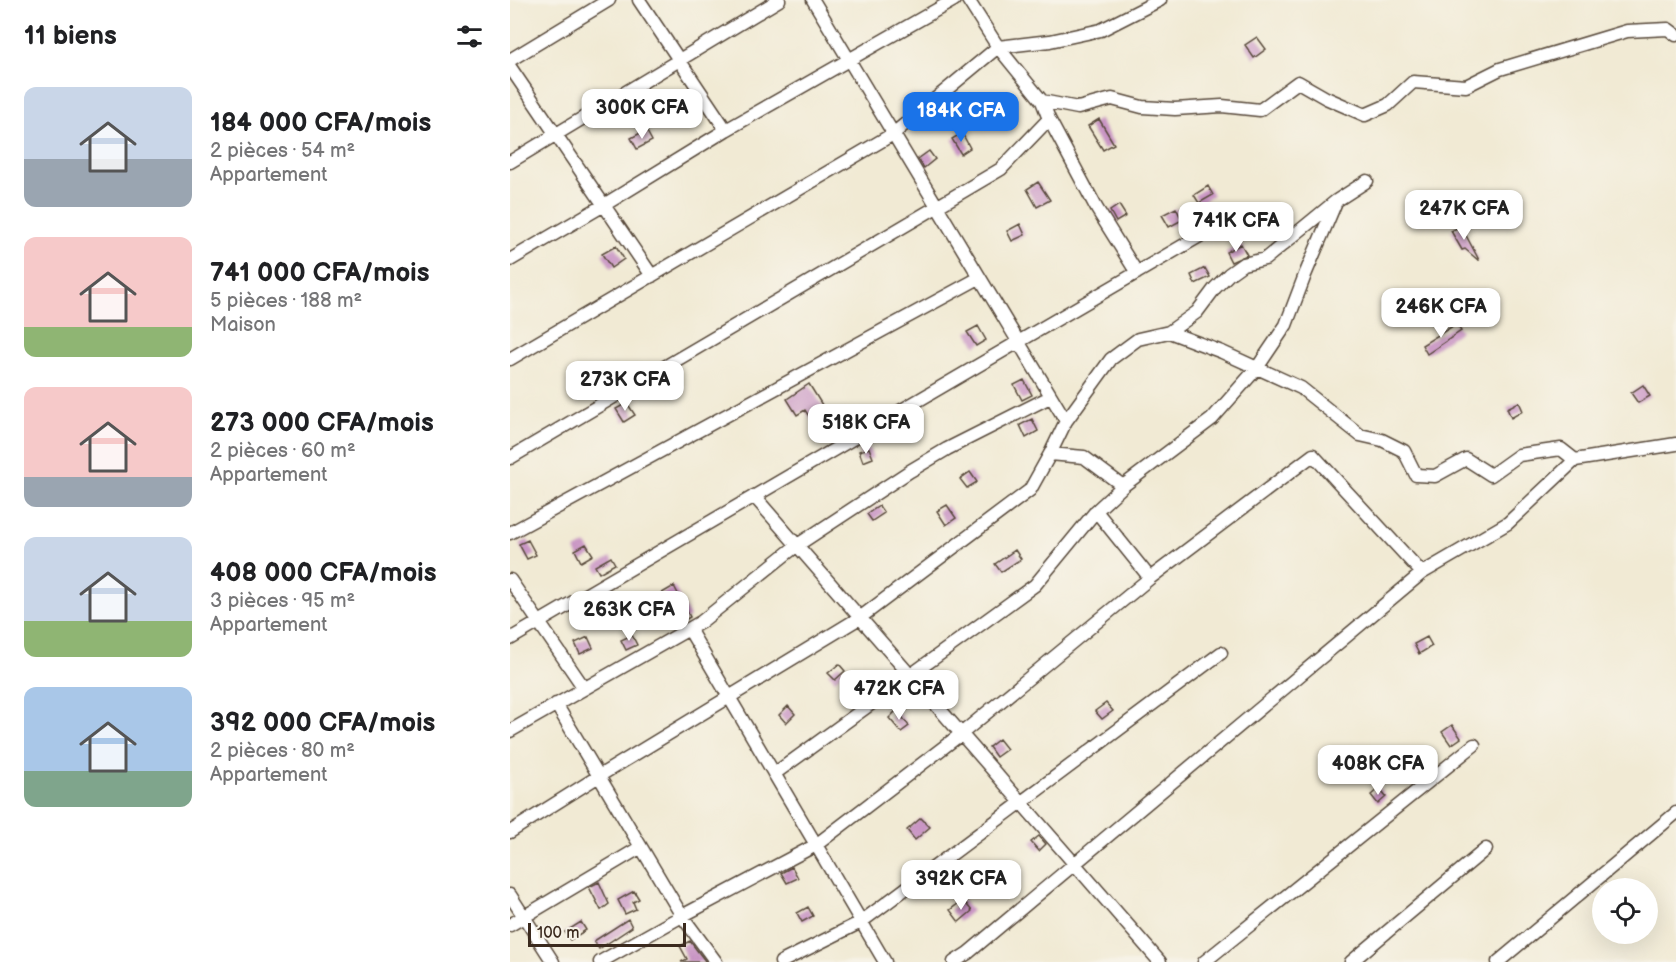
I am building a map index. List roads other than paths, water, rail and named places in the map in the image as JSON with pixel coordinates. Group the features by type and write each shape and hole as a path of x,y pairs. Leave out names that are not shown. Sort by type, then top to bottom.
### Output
{"street":[{"path":"510,60 609,0"},
{"path":"639,0 726,130"},
{"path":"510,162 779,0"},
{"path":"813,0 1066,421"},
{"path":"510,260 726,130 954,0"},
{"path":"968,0 998,47 1042,101 1049,119 1097,209 1137,273"},
{"path":"510,359 893,134 998,47 1050,41 1101,30 1160,0"},
{"path":"1042,101 1078,108 1112,99 1142,107 1175,109 1222,106 1260,110 1298,82 1326,98 1365,115 1388,105 1413,82 1466,86 1500,69 1627,31 1673,31"},
{"path":"510,67 652,276"},
{"path":"510,458 1001,169 1049,119"},
{"path":"510,832 861,617 1030,490 1066,421 1111,358 1138,339 1169,332 1197,312 1229,274 1243,264 1265,260 1336,201 1367,181"},
{"path":"774,774 1035,585 1096,511 1123,486 1212,419 1257,368 1286,325 1336,201"},
{"path":"510,639 1227,220"},
{"path":"510,533 979,278"},
{"path":"1169,332 1301,388 1360,435 1382,440 1404,451 1416,476 1435,476 1466,459 1491,475 1519,455 1561,449 1575,460"},
{"path":"510,731 701,622 796,546 910,471 947,449 1050,397"},
{"path":"954,962 968,953 1422,573 1508,523 1575,460 1676,444"},
{"path":"1050,454 1084,457 1123,486"},
{"path":"600,962 816,845 961,734 1150,578 1313,455 1422,573"},
{"path":"754,496 1160,962"},
{"path":"1096,511 1150,578"},
{"path":"510,580 584,688"},
{"path":"689,629 885,962"},
{"path":"781,962 861,922 1221,653"},
{"path":"556,704 682,916 716,962"},
{"path":"1204,962 1474,745"},
{"path":"1498,962 1676,813"},
{"path":"510,925 641,847"},
{"path":"1351,962 1486,849"},
{"path":"510,895 553,962"}]}
